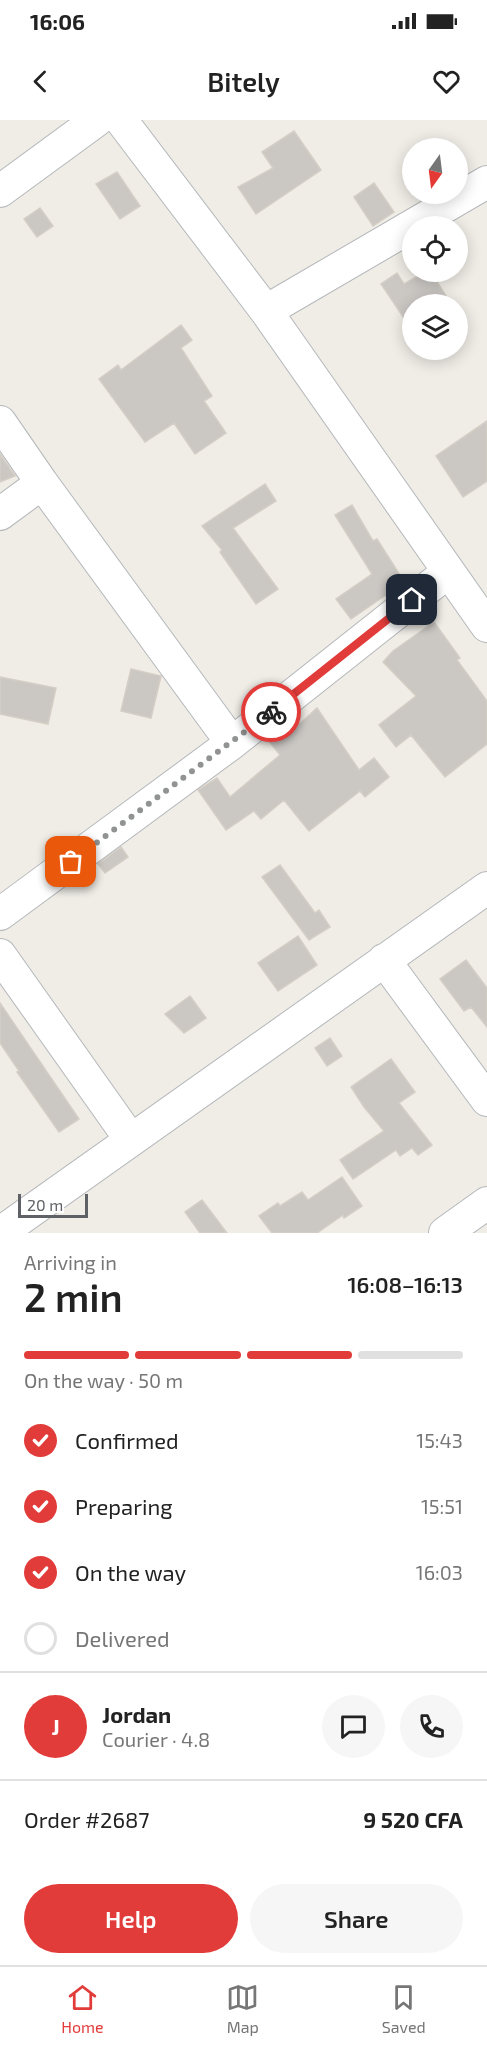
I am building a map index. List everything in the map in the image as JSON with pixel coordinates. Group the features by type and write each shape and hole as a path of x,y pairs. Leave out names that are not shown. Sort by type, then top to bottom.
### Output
{"street":[{"path":"0,190 97,120"},
{"path":"121,120 266,311 487,626"},
{"path":"266,311 487,182"},
{"path":"0,422 232,743"},
{"path":"0,514 42,483"},
{"path":"0,914 232,743 448,572"},
{"path":"0,1233 487,888"},
{"path":"0,955 131,1140"},
{"path":"384,960 487,1100"},
{"path":"445,1233 487,1203"}],"building":[{"path":"294,131 321,170 256,214 238,187 273,168 262,152"},
{"path":"117,172 140,206 120,219 96,184"},
{"path":"374,183 394,212 373,226 354,197"},
{"path":"40,208 53,226 37,237 24,219"},
{"path":"397,273 404,284 437,282 445,294 402,294 402,315 381,284"},
{"path":"181,325 192,340 181,348 212,396 204,401 226,433 195,454 174,423 145,442 99,379 118,365 121,370"},
{"path":"487,421 487,481 463,497 436,456"},
{"path":"0,454 15,476 0,482"},
{"path":"265,484 276,501 233,528 278,589 256,604 220,552 222,550 202,526"},
{"path":"352,505 373,541 377,539 405,583 351,619 336,599 372,574 335,515"},
{"path":"434,622 460,658 457,660 487,701 487,744 445,777 411,735 396,747 379,725 416,696 383,662 393,651"},
{"path":"131,669 161,676 151,718 121,711"},
{"path":"0,677 56,688 48,724 0,714"},
{"path":"317,708 359,770 374,758 389,777 365,797 360,791 309,831 284,800 261,819 254,811 226,830 198,790 217,778 230,797 280,755 269,741 288,726 292,731"},
{"path":"121,847 128,857 105,873 98,864"},
{"path":"280,865 315,913 319,910 330,927 309,940 262,877"},
{"path":"298,936 317,965 278,991 258,963"},
{"path":"466,960 487,988 487,1027 471,1007 464,1011 440,979"},
{"path":"190,996 206,1018 184,1033 165,1014"},
{"path":"0,1003 79,1119 59,1132 17,1072 19,1071 0,1043"},
{"path":"330,1038 342,1056 327,1066 315,1048"},
{"path":"391,1059 415,1092 399,1103 432,1145 418,1155 412,1148 400,1156 396,1150 353,1179 340,1160 384,1131 351,1087"},
{"path":"342,1177 362,1206 344,1218 343,1215 317,1233 272,1233 259,1216 278,1203 280,1206 302,1192 308,1200"},
{"path":"202,1200 227,1233 200,1233 185,1212"}],"way so far":[{"path":"71,862 271,712"}],"route":[{"path":"271,712 412,600"}]}
